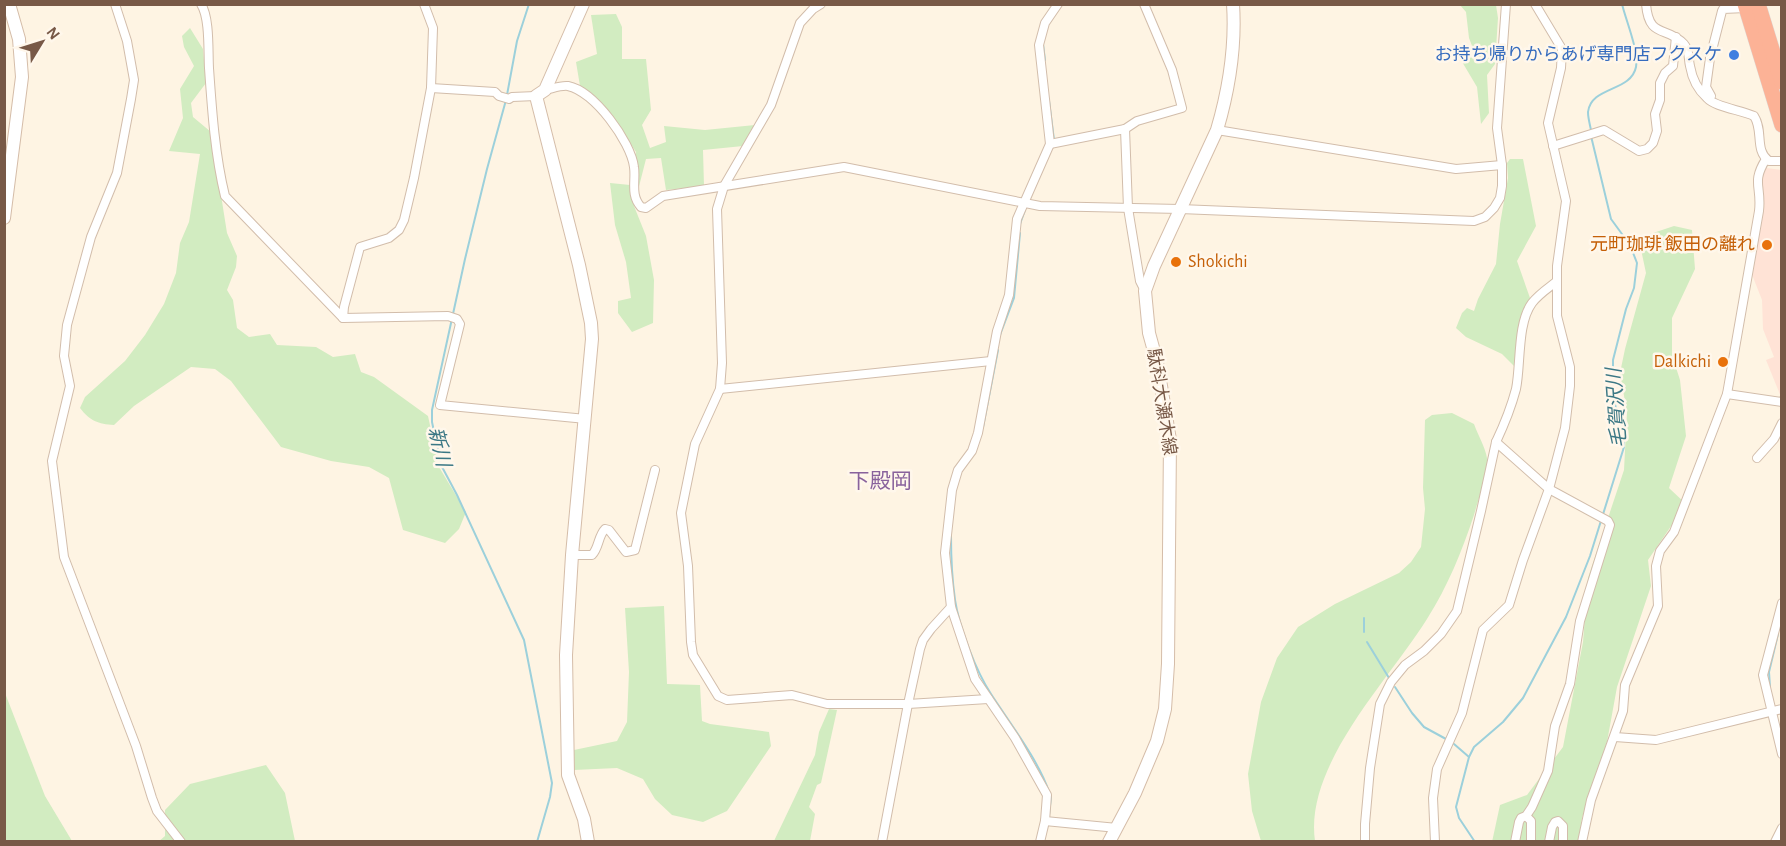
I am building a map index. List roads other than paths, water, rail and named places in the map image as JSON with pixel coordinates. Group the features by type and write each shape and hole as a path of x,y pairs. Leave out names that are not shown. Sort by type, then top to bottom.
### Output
{"highway":[{"path":"1750,6 1781,78"},
{"path":"1750,6 1782,125"}],"street":[{"path":"4,218 22,77 19,39 9,4"},
{"path":"115,4 127,41 134,80 117,173 91,237 67,325 64,356 70,386 52,461 53,479 64,557 136,746 157,811 182,842"},
{"path":"201,4 206,19 212,106 220,177 225,196 343,318 453,317 460,324 440,405 586,419"},
{"path":"343,318 360,247 389,238 399,231 404,220 431,88 433,28 424,4"},
{"path":"583,4 541,93 591,323 592,339 586,419 572,555 566,655 568,775 584,819 588,842"},
{"path":"821,4 800,23 771,105 724,186 717,209 722,363 720,389 695,444 681,513 688,566 690,642 693,655 700,670 718,696 727,700 792,695 827,704 908,704 988,699"},
{"path":"1040,842 1045,821 1047,795 1016,738 975,679 951,607 945,553 952,490 958,470 972,451 978,433 997,331 1009,295 1017,219 1052,144 1039,45 1045,23 1058,4"},
{"path":"1052,144 1125,129 1137,121 1182,108 1172,70 1144,4"},
{"name":"駄科大瀬木線","path":"1109,842 1144,774 1157,741 1165,709 1170,640 1170,440 1149,333 1145,291 1154,266 1217,130 1223,110 1234,48 1233,4"},
{"path":"431,88 495,92 505,98 569,86 584,94 608,117 627,146 634,166 634,195 641,207 646,208 663,196 844,167 1040,206 1180,209 1474,221 1485,217 1494,208 1500,198 1502,186 1502,165 1497,128 1506,4"},
{"path":"1435,842 1433,798 1437,769 1462,713 1483,630 1509,605 1522,560 1549,489 1565,428 1570,367 1557,316 1557,282 1566,201 1548,123 1561,68 1562,48 1535,4"},
{"path":"1646,4 1647,17 1654,28 1676,37 1685,45 1689,53 1689,66 1695,83 1708,99 1716,104 1745,112 1757,120 1760,147 1766,159 1774,162 1782,161"},
{"path":"1726,106 1706,89 1710,58 1724,9 1750,6"},
{"path":"1553,146 1604,130 1639,151 1647,149 1653,143 1657,131 1655,114 1660,100 1660,83 1665,73 1673,66 1676,37"},
{"path":"1125,129 1128,208 1140,281 1145,291"},
{"path":"1217,130 1456,170 1502,165"},
{"path":"1582,842 1591,800 1623,711 1625,685 1658,606 1656,566 1660,551 1674,532 1727,394 1759,211 1760,200 1756,181 1758,171 1766,159"},
{"path":"1365,842 1370,768 1380,704 1391,682 1405,665 1442,634 1457,611 1496,442 1515,391 1524,319 1531,305 1541,293 1557,282"},
{"path":"720,389 991,362"},
{"path":"1727,394 1782,402"},
{"path":"1757,458 1774,439 1782,423"},
{"path":"1496,442 1549,489 1602,518 1610,525 1580,621 1570,684 1555,726 1548,771 1526,816 1519,822 1515,842"},
{"path":"572,555 592,555 605,529 609,530 626,552 635,550 655,470"},
{"path":"1782,603 1763,675 1770,712 1782,754"},
{"path":"882,842 908,704 923,640 951,607"},
{"path":"1615,737 1656,740 1782,709"},
{"path":"1526,816 1530,820 1531,842"},
{"path":"1045,821 1117,828"},
{"path":"1549,842 1552,827 1558,821 1563,826 1563,842"},
{"path":"1775,842 1782,828"}],"waterway":[{"name":"新川","path":"507,95 517,41 529,4"},
{"name":"毛賀沢川","path":"1591,130 1588,112 1591,104 1603,93 1627,81 1633,75 1636,67 1634,45 1622,4"},
{"path":"1043,44 1045,60"},
{"name":"新川","path":"506,100 465,259 432,410 432,422 441,465 524,640 552,783 537,842"},
{"path":"1049,101 1054,140"},
{"name":"毛賀沢川","path":"1475,842 1459,818 1456,807 1469,757 1474,747 1503,722 1523,698 1566,617 1590,556 1624,447 1622,423 1617,414 1613,394 1613,360 1626,309 1634,288 1637,263 1630,245 1611,219 1591,136"},
{"path":"1020,224 1025,210"},
{"path":"1000,335 1014,298 1020,233"},
{"path":"983,427 998,350"},
{"path":"951,536 955,600 969,648 985,684 1031,755 1049,792"},
{"path":"1364,618 1364,632"},
{"path":"1770,687 1769,672 1778,634"},
{"path":"1367,642 1389,678"},
{"path":"1395,687 1424,727 1446,739"},
{"path":"1454,744 1469,757"},
{"path":"1049,815 1051,797"}],"place":[{"name":"お持ち帰りからあげ専門店フクスケ","path":"1734,55"},
{"name":"元町珈琲 飯田の離れ","path":"1767,245"},
{"name":"Shokichi","path":"1176,262"},
{"name":"Dalkichi","path":"1723,362"}],"district":[{"name":"下殿岡","path":"880,481"}]}
